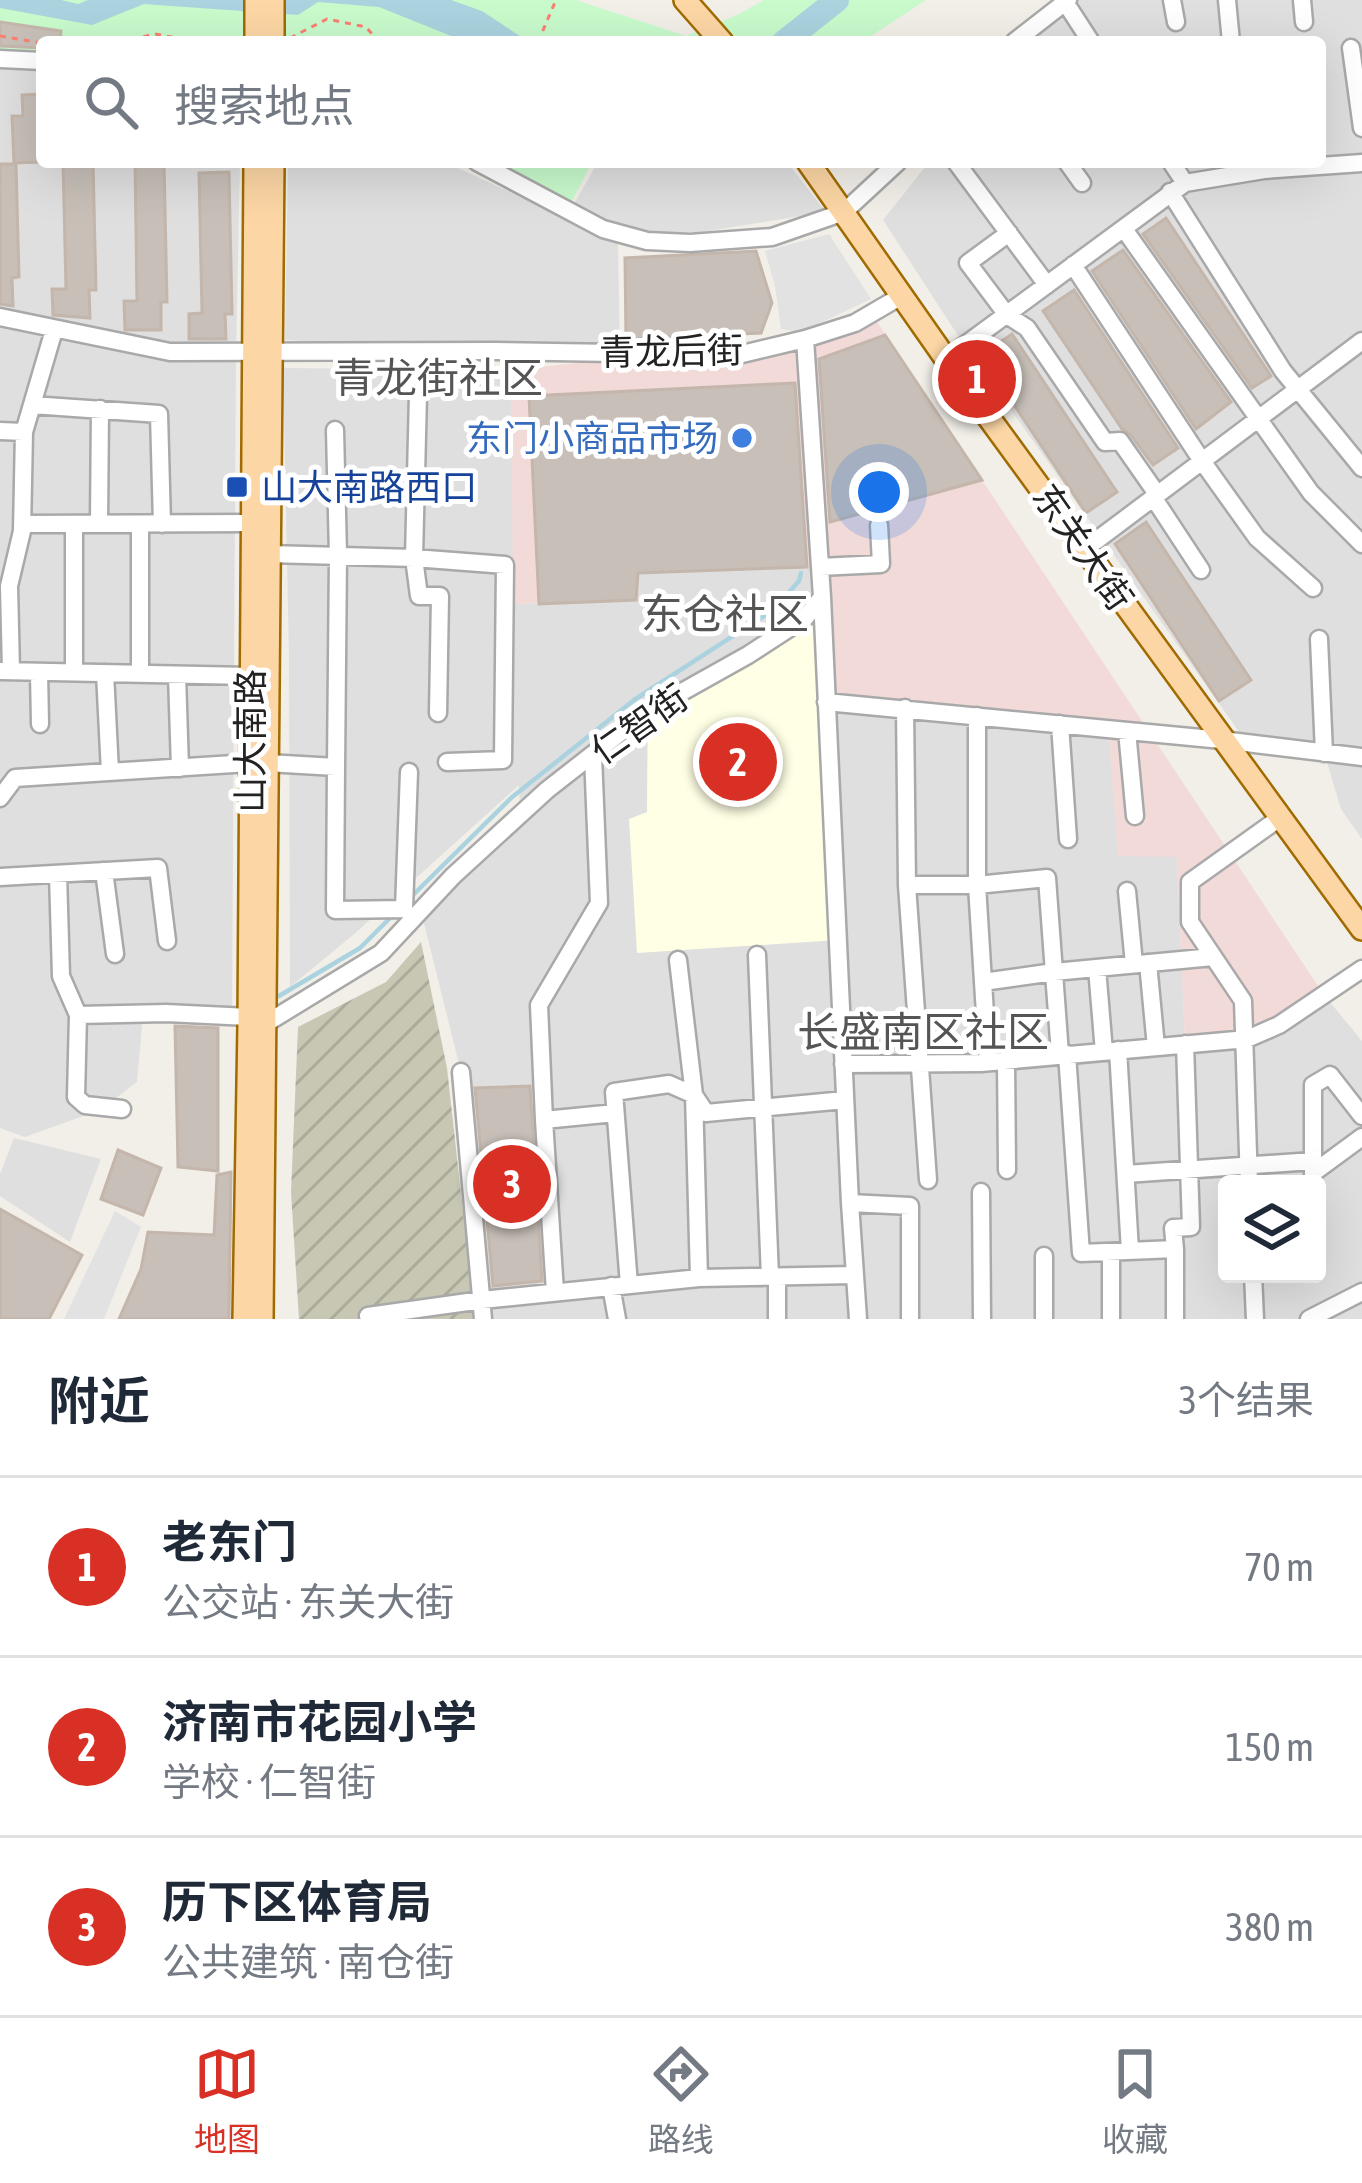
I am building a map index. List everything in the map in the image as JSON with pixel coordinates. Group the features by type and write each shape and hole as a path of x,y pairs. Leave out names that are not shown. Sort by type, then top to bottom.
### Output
{"main road":[{"path":"256,0 256,36"},
{"path":"273,0 279,36"},
{"path":"687,1 717,36"},
{"name":"山大南路","path":"255,168 269,554 258,763 262,1319"},
{"name":"山大南路","path":"258,763 250,676 251,523 273,168"},
{"name":"东关大街","path":"812,168 946,359 1362,928"},
{"name":"山大南路","path":"244,1319 257,1021"}],"street":[{"path":"1172,0 1176,22"},
{"path":"1227,0 1230,36"},
{"path":"1302,0 1304,22"},
{"path":"1022,36 1066,1 1087,36"},
{"path":"1351,48 1362,128"},
{"path":"0,59 36,62"},
{"path":"1326,164 1362,163"},
{"path":"488,168 603,229 647,241 690,244 772,237 844,212 892,168"},
{"path":"960,168 1047,285"},
{"path":"1071,168 1082,183"},
{"path":"1172,168 1177,188 1283,371 1362,468"},
{"path":"946,359 1177,188 1241,168"},
{"path":"1124,229 1311,493 1362,544"},
{"path":"1009,233 968,263 1007,315 1028,328 1106,442 1120,441 1201,570"},
{"path":"1073,266 1257,538 1313,588"},
{"name":"青龙后街","path":"0,317 170,352 738,355 855,323 903,295"},
{"path":"54,329 23,432 23,524 8,586 6,671 250,676"},
{"path":"805,339 859,1319"},
{"path":"1085,549 1362,341"},
{"path":"419,352 414,558 419,596 440,596 438,713"},
{"path":"32,404 159,414 162,524"},
{"path":"99,524 100,410"},
{"path":"334,430 338,555 334,910 404,908 409,772"},
{"path":"0,431 23,432"},
{"path":"23,524 251,523"},
{"path":"74,524 74,672"},
{"path":"140,524 140,674"},
{"path":"820,567 881,564 879,525"},
{"path":"269,554 506,565 503,760 447,762"},
{"name":"仁智街","path":"257,1021 381,953 453,876 547,790 648,711 805,618 822,597"},
{"path":"1319,639 1324,753"},
{"path":"39,672 40,724"},
{"path":"105,673 110,772"},
{"path":"177,675 180,768"},
{"path":"826,702 1362,757"},
{"path":"904,708 907,885 928,1180"},
{"path":"976,716 976,885 1007,1170"},
{"path":"1060,724 1068,839"},
{"path":"1127,731 1135,816"},
{"path":"555,1292 539,1005 599,903 592,754"},
{"path":"0,798 15,778 258,763 336,767"},
{"path":"1249,1175 1243,1000 1190,922 1190,882 1281,817"},
{"path":"0,877 158,868 167,941"},
{"path":"104,871 115,954"},
{"path":"58,874 61,976 78,1016 76,1097 85,1105 122,1109"},
{"path":"907,885 1047,878 1081,1253 1175,1249"},
{"path":"1127,891 1156,1047"},
{"path":"757,955 778,1319"},
{"path":"983,982 1214,956"},
{"path":"678,960 694,1095 699,1278"},
{"path":"1097,968 1126,1174 1111,1319"},
{"path":"843,1064 997,1061 1243,1039 1280,1025 1362,969"},
{"path":"78,1016 166,1013 257,1021"},
{"path":"1175,1319 1173,1228 1191,1227 1185,1044"},
{"path":"461,1072 483,1319"},
{"path":"1313,1173 1313,1085 1330,1075 1362,1116"},
{"path":"617,1319 614,1092 669,1084 694,1095 706,1113 845,1100"},
{"path":"544,1120 615,1113"},
{"path":"1126,1174 1191,1170 1313,1173 1362,1137"},
{"path":"981,1192 982,1319"},
{"path":"850,1203 910,1206 910,1319"},
{"path":"1044,1256 1044,1319"},
{"path":"368,1316 699,1278 855,1275"},
{"path":"1253,1283 1255,1319"},
{"path":"1309,1319 1337,1312 1362,1292"}],"path":[{"path":"541,36 556,0"},
{"path":"298,36 327,20 366,27 374,36"},
{"path":"0,36 36,42"}],"shaded area":[{"path":"1068,0 1362,0 1362,839 1341,809 1324,753 1247,743 955,331 883,220 924,168 1326,168 1326,36 1031,36"},
{"path":"0,65 36,67 36,168 240,168 232,1009 143,1015 137,1082 100,1110 25,1137 0,1128"},
{"path":"288,168 458,168 566,218 595,168 792,168 826,212 702,232 621,233 620,360 285,340"},
{"path":"829,234 871,299 801,332 781,329 765,251"},
{"path":"871,313 1324,995 1279,1025 1185,1044 1177,857 1118,856 1108,729 826,702 820,567 639,573 636,600 513,604 511,370 805,339"},
{"path":"283,368 511,370 516,604 636,600 638,573 820,567 822,597 648,725 637,952 826,702 1108,729 1177,857 1185,1042 1324,995 1362,1041 1362,1319 482,1319 461,1072 421,911 520,815 519,785 290,987"},
{"path":"822,597 838,940 637,953 629,819 647,812 648,711"},
{"path":"421,942 447,1068 475,1319 299,1319 291,1192 298,1027 386,982"},
{"path":"14,1138 101,1159 70,1242 0,1196 0,1174"},
{"path":"115,1211 141,1227 104,1319 64,1319"}],"green space":[{"path":"0,0 576,0 686,36 36,36 36,62 0,60"},
{"path":"764,0 926,0 871,36 686,36"},
{"path":"501,168 589,168 572,201"}],"water":[{"path":"0,0 78,4 88,0 451,0 482,11 520,36 451,36 379,7 318,2 298,15 144,4 92,25 0,8"}],"building":[{"path":"0,22 61,31 61,36 36,36 36,48 0,46"},
{"path":"36,94 36,162 14,163 12,116 23,116 22,95"},
{"path":"0,164 16,164 19,277 12,278 13,306 0,304"},
{"path":"63,168 93,168 96,290 89,290 90,318 53,315 52,289 66,289"},
{"path":"135,168 164,168 167,302 161,302 161,330 125,330 124,301 137,301"},
{"path":"229,172 232,314 225,314 226,339 189,339 189,314 202,313 199,173"},
{"path":"1166,218 1271,376 1252,388 1143,234"},
{"path":"1123,250 1231,402 1196,429 1092,271"},
{"path":"756,251 772,303 761,333 626,339 625,258"},
{"path":"1074,290 1178,448 1153,465 1122,429 1043,311"},
{"path":"1012,334 1117,492 1086,513 981,355"},
{"path":"885,335 982,480 830,522 819,359"},
{"name":"东门小商品市场","path":"795,383 807,567 638,573 636,600 539,604 529,396"},
{"path":"1146,522 1251,680 1219,701 1115,544"},
{"path":"175,1026 218,1028 218,1171 178,1167"},
{"path":"530,1086 542,1281 493,1286 475,1088"},
{"path":"118,1150 161,1168 143,1215 101,1199"},
{"path":"231,1172 229,1319 119,1319 141,1269 148,1232 214,1235 217,1175"},
{"path":"0,1209 82,1255 49,1319 0,1319"}],"waterway":[{"path":"792,36 837,0"},
{"path":"412,896 511,798 634,700 773,610 801,573"},
{"path":"279,996 360,948 391,917"}],"place":[{"name":"老东门","path":"977,379"},
{"name":"东门小商品市场","path":"742,438"},
{"name":"山大南路西口","path":"237,487"},
{"name":"济南市花园小学","path":"738,762"},
{"name":"历下区体育局","path":"512,1184"}],"district":[{"name":"青龙街社区","path":"438,378"},
{"name":"东仓社区","path":"725,614"},
{"name":"长盛南区社区","path":"923,1032"}]}
